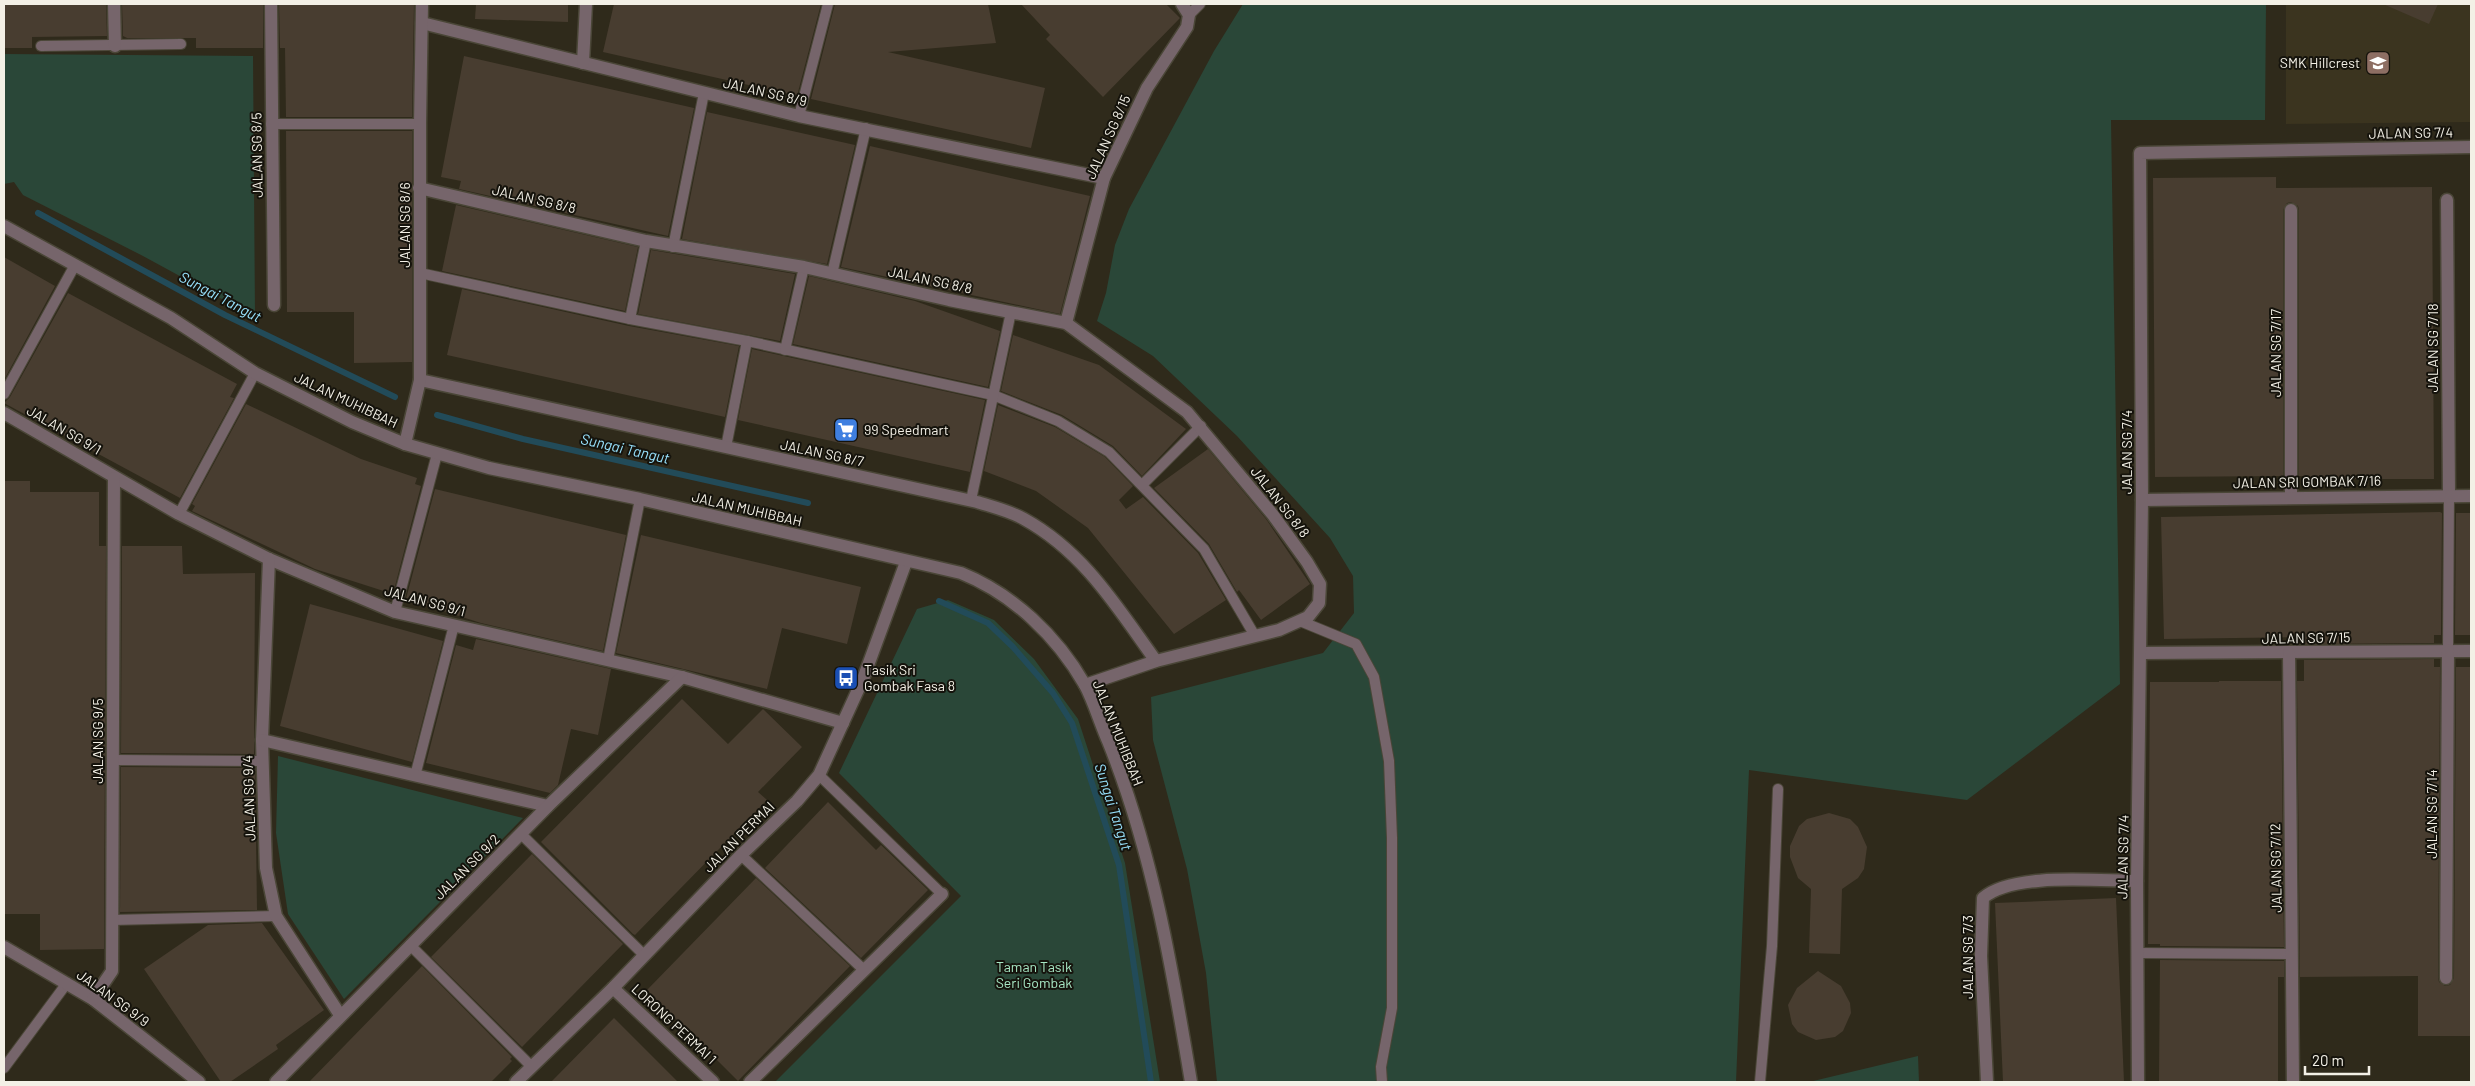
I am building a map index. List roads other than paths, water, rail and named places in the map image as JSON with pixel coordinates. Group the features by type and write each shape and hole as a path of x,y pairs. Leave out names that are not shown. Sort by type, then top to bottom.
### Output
{"street":[{"path":"114,4 115,46"},
{"name":"JALAN SG 8/5","path":"270,4 274,305"},
{"name":"JALAN SG 8/6","path":"405,444 420,380 419,188 422,4"},
{"path":"583,63 586,4"},
{"path":"1182,4 1189,15"},
{"name":"JALAN SG 8/15","path":"1066,323 1104,178 1147,88 1187,27 1189,15"},
{"name":"JALAN SG 8/9","path":"422,23 799,116 866,128 1104,178"},
{"name":"JALAN SG 7/4","path":"2138,1082 2137,881 2142,653 2140,153 2471,147"},
{"name":"JALAN SG 8/8","path":"419,188 673,247 804,267 1066,323 1187,412 1202,426 1273,515 1316,576 1320,594 1319,603 1308,617 1300,620"},
{"name":"JALAN SG 7/18","path":"2447,200 2450,495"},
{"name":"JALAN SG 7/17","path":"2290,210 2291,497"},
{"name":"JALAN MUHIBBAH","path":"4,226 171,318 255,372 352,422 405,444 489,468 640,499 906,562 961,573 986,583 1012,600 1051,638 1085,685 1119,768 1148,864 1173,976 1191,1082"},
{"name":"JALAN SG 8/7","path":"420,380 971,500 1023,518 1068,549 1099,582 1156,661"},
{"name":"JALAN SG 9/1","path":"4,413 179,514 269,559 395,612 682,677 843,723"},
{"name":"JALAN SG 9/5","path":"93,999 112,972 114,478"},
{"name":"JALAN SRI GOMBAK 7/16","path":"2142,500 2471,496"},
{"name":"JALAN SG 9/4","path":"269,559 262,740 266,868 276,916 340,1015"},
{"name":"JALAN PERMAI","path":"516,1082 613,988 741,855 797,801 818,775 843,723 889,614 906,562"},
{"path":"1085,685 1156,661 1279,630 1300,620"},
{"name":"JALAN SG 7/14","path":"2446,978 2448,650"},
{"name":"JALAN SG 7/15","path":"2142,653 2471,651"},
{"name":"JALAN SG 7/12","path":"2290,653 2293,1082"},
{"name":"JALAN SG 9/2","path":"276,1082 548,806 682,677"},
{"path":"262,740 548,806"},
{"name":"JALAN SG 7/3","path":"1987,1082 1981,956 1983,898 2003,888 2025,881 2137,881"},
{"path":"750,1082 942,894"},
{"name":"JALAN SG 9/9","path":"4,948 93,999 199,1082"},
{"name":"LORONG PERMAI 1","path":"613,988 713,1082"}],"lane":[{"path":"799,116 828,4"},
{"path":"1189,15 1200,4"},
{"path":"41,46 181,44"},
{"path":"673,247 704,93"},
{"path":"271,124 420,124"},
{"path":"832,274 866,128"},
{"path":"630,319 646,241"},
{"path":"4,394 75,265"},
{"path":"786,350 804,267"},
{"path":"420,273 994,395 1058,421 1109,452 1204,549 1255,636"},
{"path":"971,500 1010,312"},
{"path":"726,447 747,341"},
{"path":"179,514 255,372"},
{"path":"1142,485 1202,426"},
{"path":"395,612 437,454"},
{"path":"2448,650 2450,495"},
{"path":"608,660 640,499"},
{"path":"1300,620 1356,644 1374,677 1389,761 1392,838 1392,1008 1381,1067 1382,1082"},
{"path":"415,776 454,625"},
{"path":"113,760 263,761"},
{"path":"818,775 942,894"},
{"path":"1760,1082 1772,946 1778,789"},
{"path":"521,834 644,955"},
{"path":"741,855 864,970"},
{"path":"112,920 276,916"},
{"path":"410,945 532,1067"},
{"path":"2138,953 2292,954"},
{"path":"4,1068 67,983"}],"waterway":[{"name":"Sungai Tangut","path":"38,213 225,315 395,397"},
{"name":"Sungai Tangut","path":"437,415 523,439 808,503"},
{"name":"Sungai Tangut","path":"939,601 988,623 1013,647 1053,693 1072,723 1119,865 1151,1082"}],"place":[{"name":"SMK Hillcrest","path":"2378,63"},
{"name":"99 Speedmart","path":"846,430"},
{"name":"Tasik Sri Gombak Fasa 8","path":"846,678"}],"park label":[{"name":"Taman Tasik Seri Gombak","path":"1034,976"}]}
